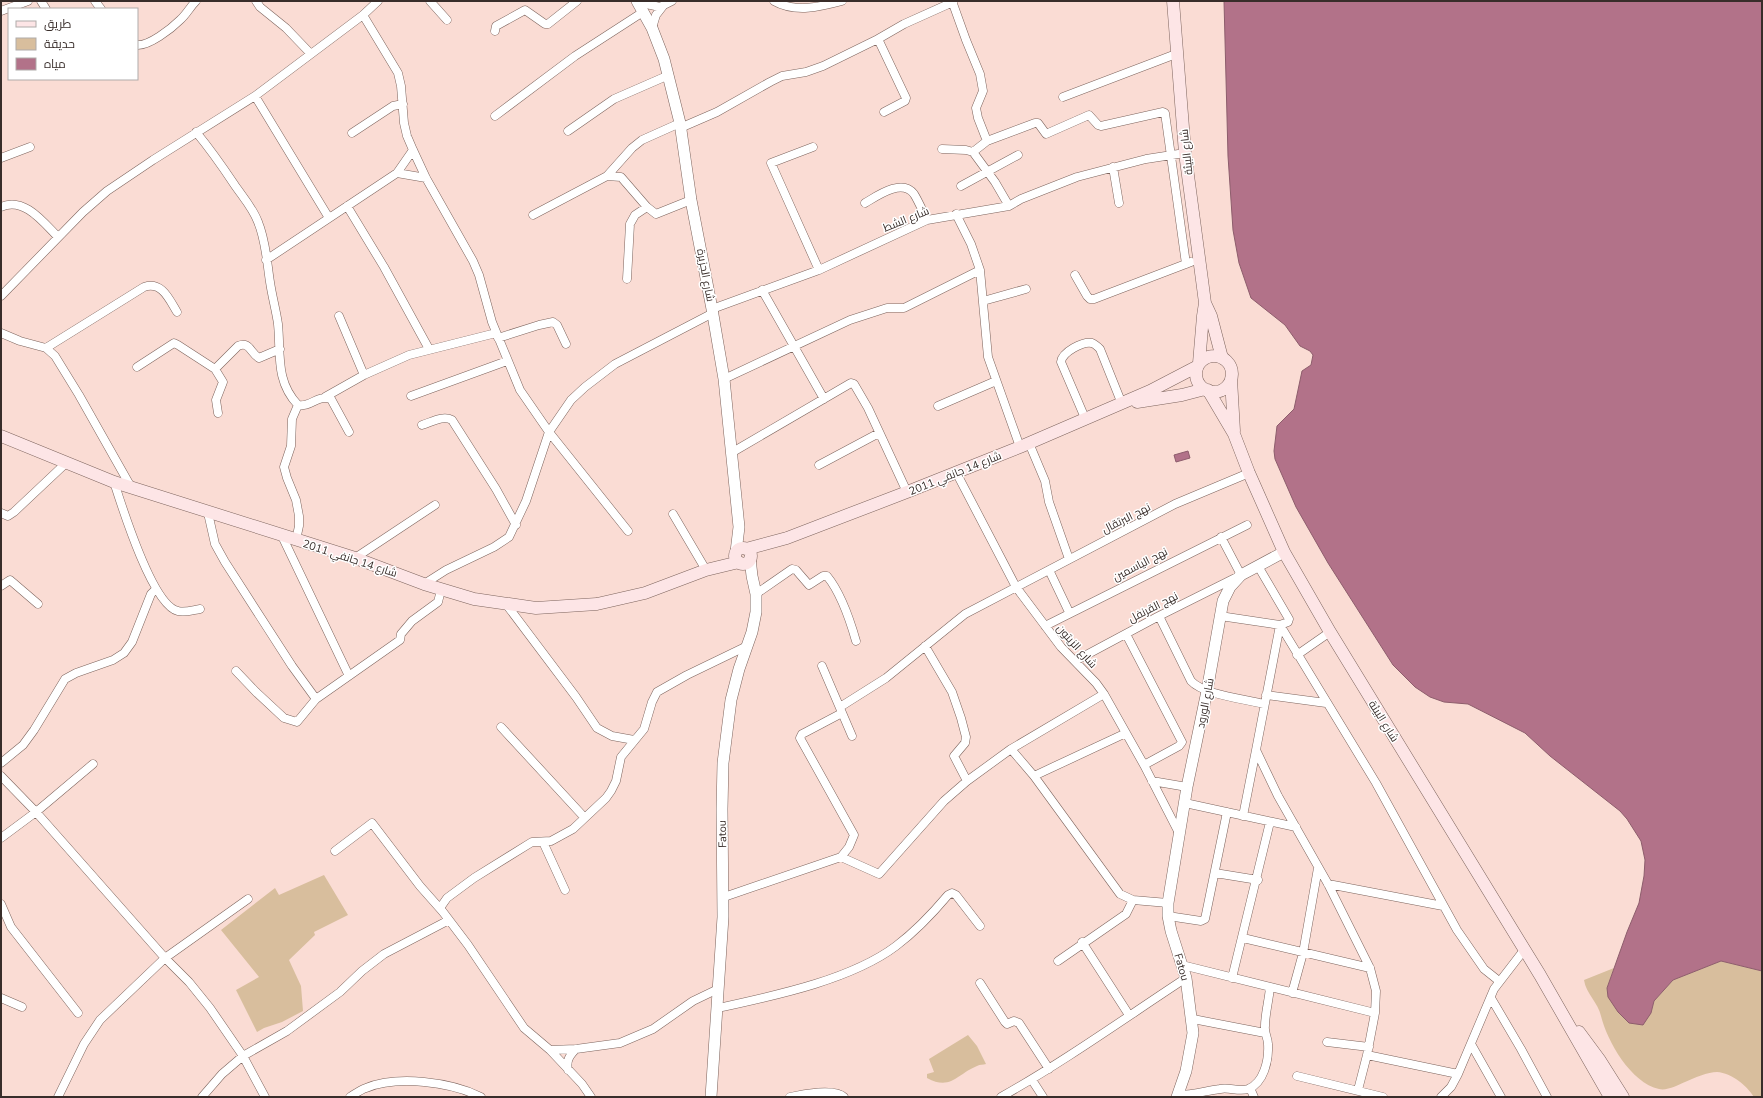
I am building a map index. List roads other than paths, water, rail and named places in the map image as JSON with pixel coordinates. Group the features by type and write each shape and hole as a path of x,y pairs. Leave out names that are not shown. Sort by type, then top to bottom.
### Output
{"main road":[{"name":"شارع البيئة","path":"1173,1 1185,153 1205,303 1199,364"},
{"name":"شارع البيئة","path":"1205,303 1211,316 1222,358"},
{"path":"1212,356 1222,358 1230,367 1231,379 1228,384 1219,390 1207,390 1198,381 1196,376 1199,364 1203,360 1212,356"},
{"name":"شارع 14 جانفي 2011","path":"1,436 65,464 114,482 208,513 355,558 441,590 474,599 536,608 597,604 645,593 907,492 1024,445 1085,418 1122,404 1170,381 1199,364"},
{"name":"شارع البيئة","path":"1231,379 1234,434"},
{"name":"شارع البيئة","path":"1207,390 1234,434 1249,473 1284,552 1330,632 1553,997"},
{"name":"شارع 14 جانفي 2011","path":"1122,404 1207,390"},
{"path":"1553,997 1610,1097"},
{"path":"1553,997 1595,1053 1623,1097"}],"street":[{"path":"9,8 28,1"},
{"path":"138,45 146,44 152,41 174,25 196,1"},
{"path":"256,1 260,7 286,28 310,53"},
{"path":"1,296 83,212 107,191 196,132 255,96 310,53 363,15 377,1"},
{"path":"430,1 447,20"},
{"path":"495,31 496,26 525,10 545,24 548,24 577,1"},
{"path":"637,1 654,6 663,6"},
{"name":"شارع الجزيرة","path":"637,1 652,28 669,76 680,125 691,200 724,379 743,555"},
{"path":"652,28 656,15 663,6 672,1"},
{"path":"774,1 782,6 792,8 822,6 842,1"},
{"path":"533,215 607,176 632,148 642,140 717,112 782,76 806,72 823,66 878,39 904,24 953,2 980,74 983,90 976,108 978,118 987,141"},
{"path":"495,116 575,56 643,12"},
{"path":"363,15 398,73 407,136 426,178 473,261 497,335 520,390 549,432 628,531"},
{"path":"878,39 906,98 905,101 884,112"},
{"path":"1063,97 1176,54"},
{"path":"568,131 610,102 669,76"},
{"path":"255,96 329,218"},
{"path":"352,133 393,106 403,104"},
{"path":"973,152 987,141 1036,123 1038,123 1046,134 1089,115 1098,125 1101,126 1162,112 1166,115 1186,264"},
{"path":"196,132 218,160 252,210 260,227 278,323 280,349 279,362 283,380 288,391 298,405"},
{"path":"1,155 30,147"},
{"path":"813,147 771,163 819,270"},
{"path":"942,149 966,150 973,152 988,172 1009,206"},
{"path":"266,260 397,173 413,150"},
{"name":"شارع الشط","path":"424,584 446,570 504,542 509,537 516,525 526,501 549,432 571,400 609,367 712,311 762,290 819,270 927,220 1009,206 1021,199 1077,177 1146,159 1185,153"},
{"path":"961,186 1018,155"},
{"path":"1113,167 1119,203"},
{"path":"397,173 426,178"},
{"path":"607,176 622,177 647,207 656,214 691,200"},
{"path":"865,203 889,190 909,190 914,194 927,220"},
{"path":"1,207 10,203 32,212 58,237"},
{"path":"347,206 384,267 428,349"},
{"path":"627,279 631,218 647,207"},
{"path":"956,214 971,244 980,270 987,350 996,382 1024,445 1045,480 1049,502 1069,559"},
{"path":"1075,275 1087,296 1090,299 1094,299 1199,259"},
{"path":"724,379 850,320 887,308 904,308 980,270"},
{"path":"46,348 144,287 150,285 160,288 177,312"},
{"path":"983,301 1026,289"},
{"path":"762,290 793,347 824,399"},
{"path":"338,316 364,375"},
{"path":"298,405 302,406 326,397 364,375 409,355 428,349 553,322 566,344"},
{"path":"1,333 20,341 46,348 55,356 130,487"},
{"path":"137,367 174,343 178,345 215,369 223,382 216,400 218,413"},
{"path":"1085,418 1061,362 1061,357 1065,353 1086,343 1094,343 1100,349 1122,404"},
{"path":"215,369 238,346 242,344 247,345 259,358 280,349"},
{"path":"411,396 507,361"},
{"path":"731,452 851,382 854,384 880,433 907,492"},
{"path":"938,406 996,382"},
{"path":"326,397 331,399 334,403 349,432"},
{"path":"296,540 299,526 298,507 284,467 291,446 292,419 298,405"},
{"path":"422,426 442,418 448,417 452,420 496,489 516,525"},
{"path":"819,465 880,433"},
{"path":"1,513 8,516 14,512 65,464"},
{"name":"شارع الزيتون","path":"956,472 1016,587 1044,626 1096,683 1104,694 1144,765 1180,836"},
{"name":"نهج البرتقال","path":"841,858 849,847 854,835 800,738 802,734 841,710 886,678 965,614 1175,504 1249,473"},
{"path":"114,482 134,542 155,590 169,606 178,612 200,610"},
{"path":"355,558 435,505"},
{"path":"208,513 215,544 225,562 292,666 316,699"},
{"path":"673,514 706,570"},
{"name":"نهج الياسمين","path":"1044,626 1069,612 1247,525"},
{"path":"282,536 349,676"},
{"path":"1221,537 1241,575 1284,552"},
{"name":"Fatou","path":"711,1097 718,1008 724,897 722,816 723,763 731,700 755,622 756,594 752,576 743,555"},
{"path":"1220,616 1280,625 1288,622 1289,619 1258,566"},
{"path":"756,594 792,569 796,570 808,585 823,576 827,576 847,612 856,641"},
{"path":"1049,570 1069,612"},
{"name":"شارع الورود","path":"1180,836 1187,787 1207,691 1220,616 1226,594 1241,575"},
{"name":"نهج القرنفل","path":"1075,661 1159,616 1241,575"},
{"path":"1,586 10,580 38,604"},
{"path":"1,764 23,745 65,679 76,673 113,660 124,653 132,642 151,594 155,590"},
{"path":"236,671 284,718 297,722 316,699 400,640 401,634 412,621 438,602 441,590"},
{"path":"506,604 576,697 597,728 612,736 634,740"},
{"path":"1159,616 1191,681 1197,687 1207,691 1264,704"},
{"path":"1280,625 1376,783 1443,906 1484,969 1499,981"},
{"path":"1243,816 1280,625"},
{"path":"1297,655 1330,632"},
{"path":"1126,634 1182,742 1179,746 1144,765"},
{"path":"440,908 448,898 474,878 532,842 543,842 560,837 573,829 584,817 606,798 611,791 616,781 621,757 644,729 652,702 657,692 687,675 747,646"},
{"path":"925,646 952,692 961,718 966,738 965,743 954,756 967,781"},
{"path":"822,666 852,736"},
{"path":"724,897 841,858 879,874 944,801 967,781 1011,749 1104,694"},
{"path":"1266,695 1326,703"},
{"path":"501,727 584,817"},
{"path":"1034,776 1126,732"},
{"path":"1011,749 1034,776 1112,886 1120,894 1134,900 1168,903"},
{"path":"1256,750 1278,796 1328,884 1370,968 1376,991 1375,1013 1368,1051 1358,1090"},
{"path":"1,838 36,812 93,764"},
{"path":"1,776 36,812 165,958 189,982 206,1003 243,1056 265,1097"},
{"path":"1152,781 1187,787"},
{"path":"1185,803 1296,827"},
{"path":"1168,916 1204,920 1227,812"},
{"path":"1232,978 1258,880 1270,822"},
{"path":"335,850 372,823 420,886 440,908 488,972 524,1028 550,1050 582,1084 591,1097"},
{"name":"Fatou","path":"1178,1096 1186,1071 1193,1033 1186,978 1171,932 1168,916 1168,903 1180,836"},
{"path":"543,842 565,890"},
{"path":"1292,993 1303,953 1318,868"},
{"path":"1215,873 1258,880"},
{"path":"1328,884 1443,906"},
{"path":"718,1008 774,996 816,983 876,959 916,931 948,895 952,893 956,895 980,926"},
{"path":"58,1097 84,1044 100,1020 165,958 248,899"},
{"path":"1058,961 1082,942 1126,914 1134,900"},
{"path":"1,904 11,927 78,1013"},
{"path":"202,1097 222,1074 243,1056 287,1031 340,992 362,971 384,954 449,920"},
{"path":"1243,938 1370,968"},
{"path":"1082,942 1129,1015"},
{"path":"1442,1097 1451,1087 1458,1074 1499,981 1524,950"},
{"path":"1182,964 1232,978 1375,1013"},
{"path":"1001,1097 1032,1080 1186,978"},
{"path":"980,983 1005,1022 1007,1024 1014,1021 1019,1024 1049,1069"},
{"path":"1178,1096 1220,1089 1246,1090 1260,1080 1264,1071 1268,1043 1265,1033 1270,987"},
{"path":"550,1050 576,1050 620,1043 653,1028 693,1001 718,989"},
{"path":"1,998 22,1007"},
{"path":"1491,998 1521,1048 1547,1097"},
{"path":"1192,1019 1265,1033"},
{"path":"1327,1042 1458,1074"},
{"path":"1471,1044 1501,1097"},
{"path":"568,1070 570,1055 576,1050"},
{"path":"1297,1076 1383,1097"},
{"path":"1032,1080 1043,1097"},
{"path":"350,1097 366,1088 374,1086 390,1083 420,1082 459,1088 481,1097"},
{"path":"1250,1088 1254,1097"},
{"path":"790,1097 810,1092 836,1092 844,1097"}],"water":[{"path":"1224,1 1762,1 1762,971 1721,961 1673,980 1654,1001 1651,1013 1643,1025 1629,1023 1618,1012 1608,997 1607,988 1639,903 1644,876 1645,860 1641,841 1627,819 1620,811 1550,756 1525,733 1468,704 1444,702 1430,697 1415,687 1393,665 1328,563 1296,507 1275,459 1274,451 1277,426 1294,409 1302,371 1311,365 1313,355 1310,351 1300,346 1285,325 1251,298 1239,263 1233,230 1228,156"},
{"path":"1188,451 1190,458 1176,462 1174,455"}]}
